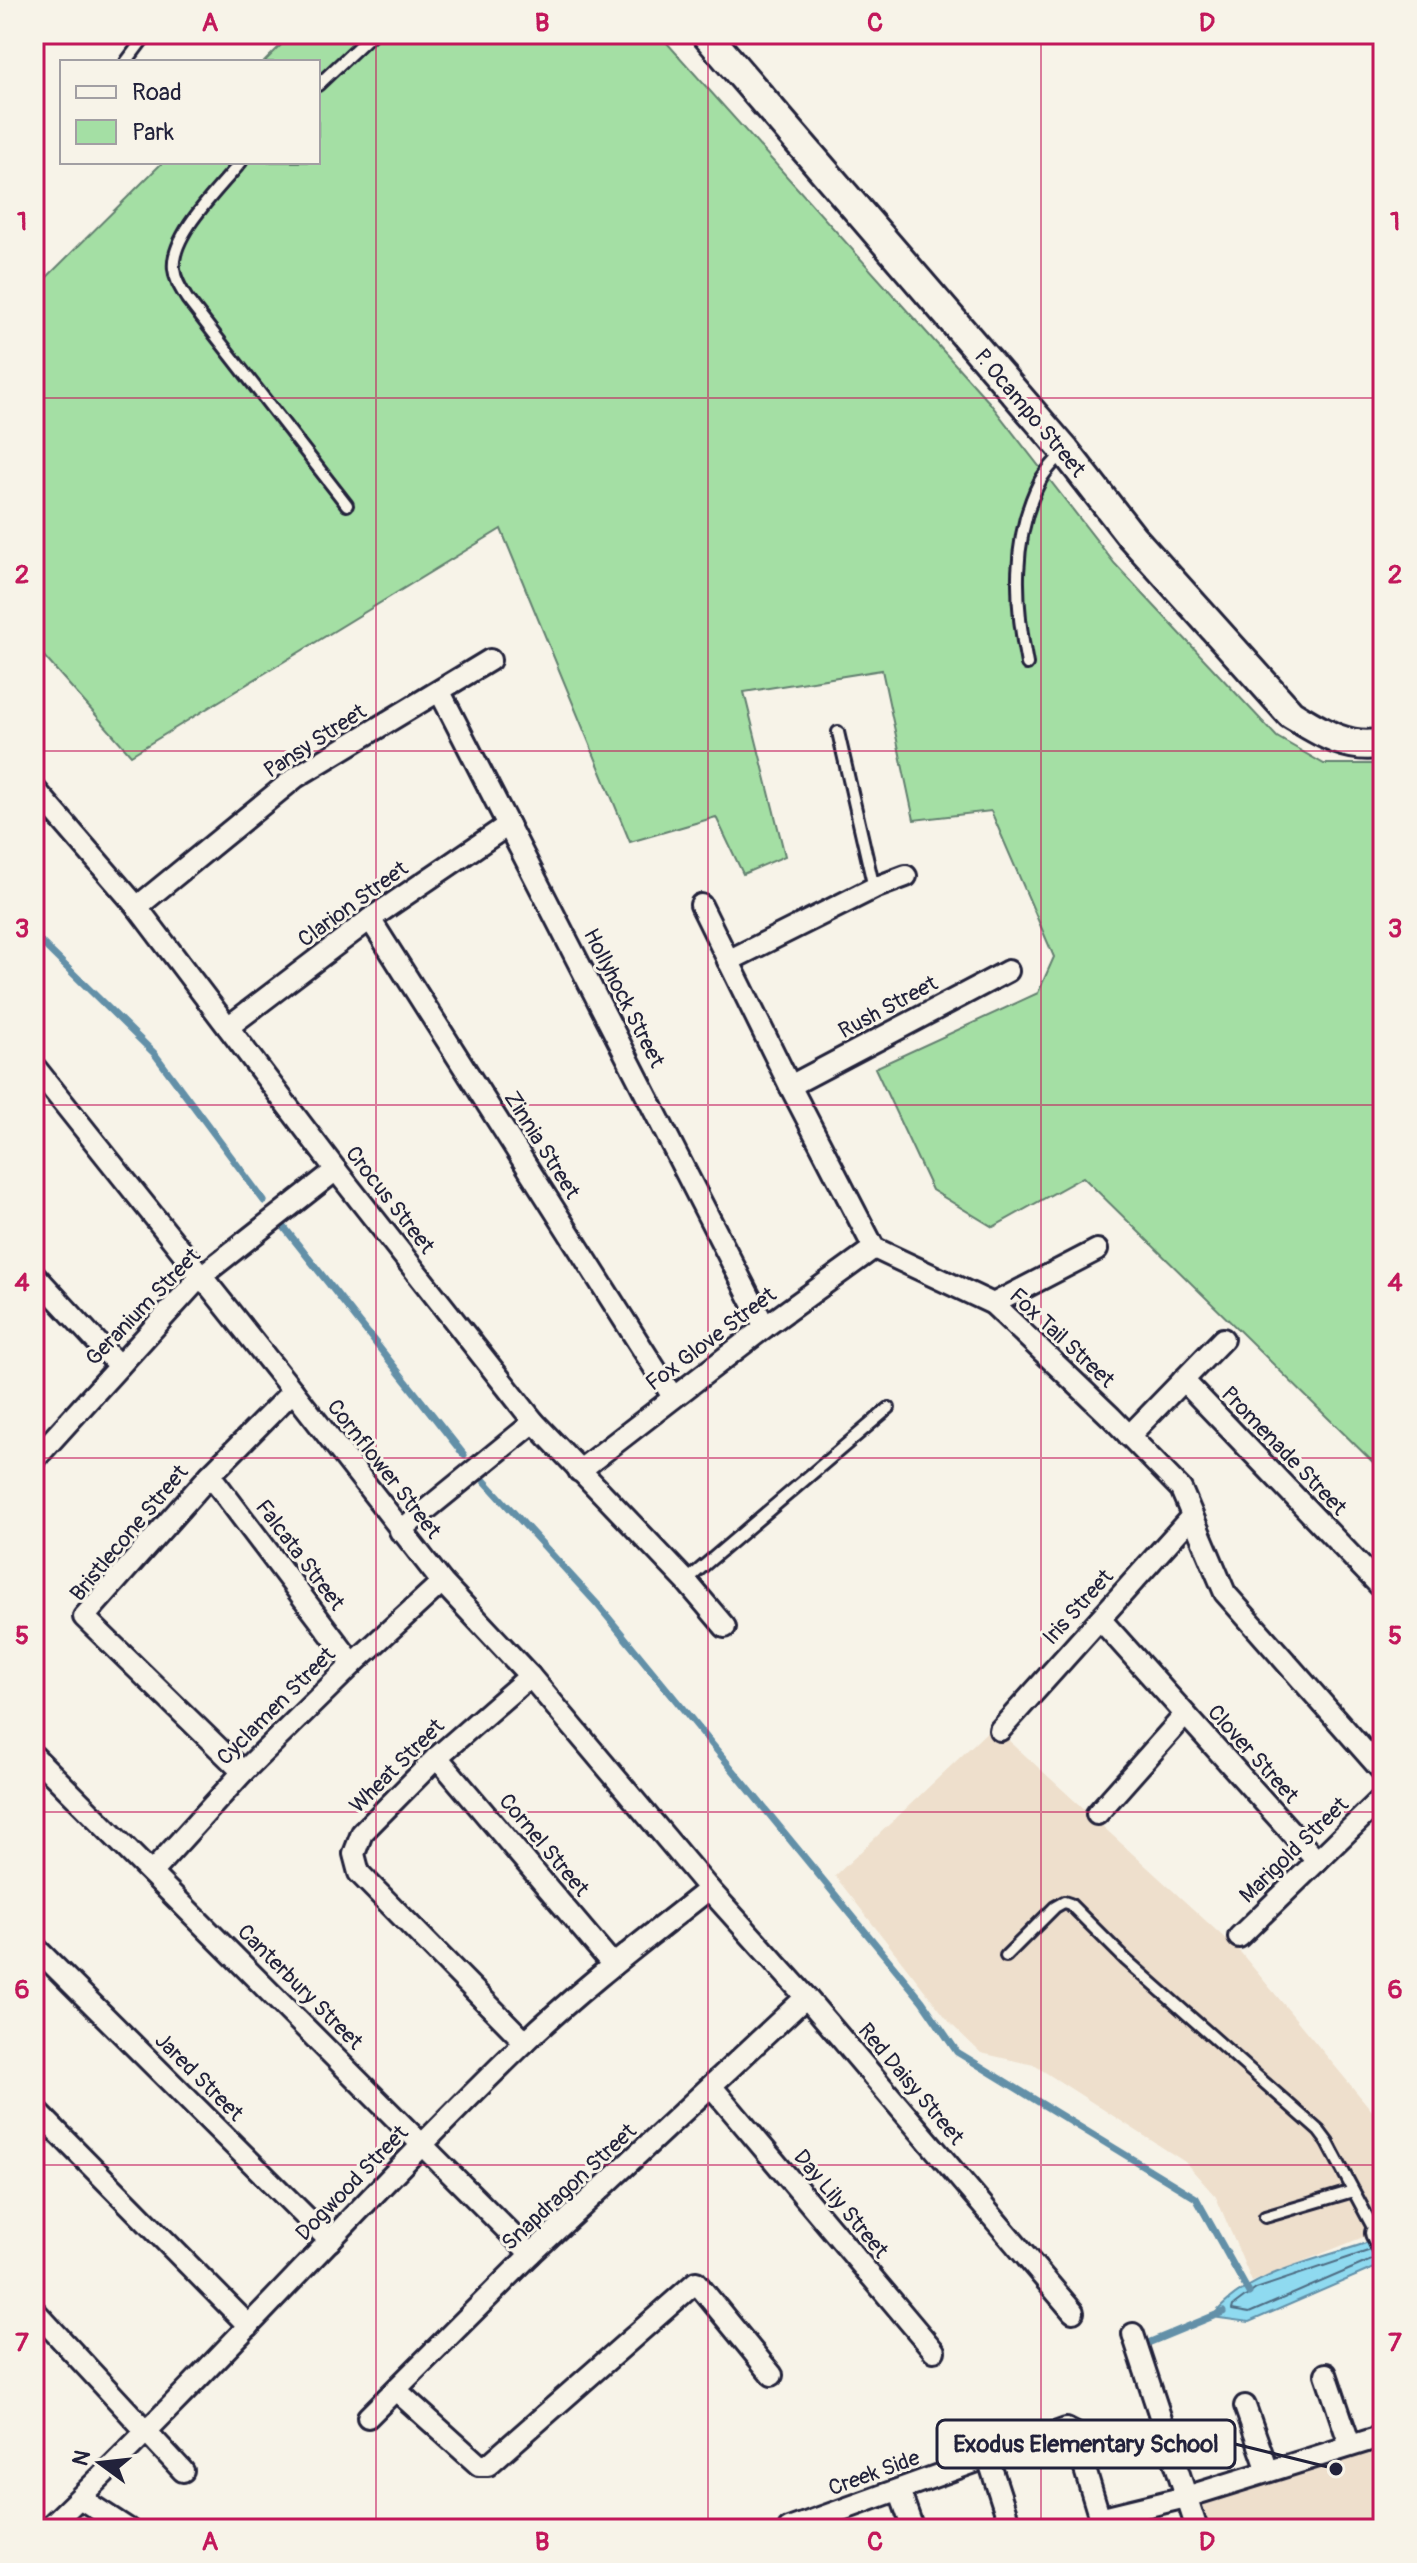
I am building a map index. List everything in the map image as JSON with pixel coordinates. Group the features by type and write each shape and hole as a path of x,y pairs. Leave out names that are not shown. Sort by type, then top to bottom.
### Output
{"street":[{"name":"P. Ocampo Street","path":"706,34 1065,451 1132,537 1291,714 1349,744 1383,743"},
{"name":"Pansy Street","path":"137,907 296,777 490,660"},
{"name":"Hollyhock Street","path":"440,692 765,1327"},
{"name":"Crocus Street","path":"34,788 137,907 336,1170 534,1422 686,1581 725,1627"},
{"name":"Clarion Street","path":"228,1027 370,919 508,825"},
{"path":"728,961 874,888 906,876"},
{"path":"701,905 874,1248"},
{"name":"Zinnia Street","path":"370,919 673,1397"},
{"name":"Rush Street","path":"790,1086 1008,971"},
{"name":"Cornflower Street","path":"34,1066 293,1391 400,1531 442,1582 530,1676 709,1889"},
{"name":"Geranium Street","path":"34,1460 200,1277 336,1170"},
{"name":"Fox Glove Street","path":"579,1471 765,1327 874,1248"},
{"name":"Fox Tail Street","path":"874,1248 993,1304 1181,1489 1225,1593 1383,1772"},
{"path":"993,1304 1097,1250"},
{"path":"34,1274 119,1366"},
{"path":"1129,1436 1223,1339"},
{"name":"Promenade Street","path":"1183,1380 1383,1589"},
{"name":"Bristlecone Street","path":"243,1772 84,1617 210,1475 293,1391"},
{"path":"400,1531 534,1422"},
{"name":"Falcata Street","path":"210,1475 353,1664"},
{"name":"Iris Street","path":"1000,1730 1192,1516"},
{"name":"Cyclamen Street","path":"152,1872 243,1772 442,1582"},
{"name":"Clover Street","path":"1100,1619 1317,1861"},
{"name":"Wheat Street","path":"525,2042 359,1873 354,1854 362,1833 437,1757 530,1676"},
{"path":"1097,1814 1185,1715"},
{"name":"Cornel Street","path":"437,1757 613,1965"},
{"name":"Canterbury Street","path":"38,1766 152,1872 531,2254"},
{"name":"Marigold Street","path":"1239,1937 1383,1797"},
{"name":"Dogwood Street","path":"47,2529 147,2431 525,2042 613,1965 709,1889"},
{"name":"Red Daisy Street","path":"709,1889 806,1997 1073,2312"},
{"name":"Jared Street","path":"34,1946 330,2241"},
{"name":"Snapdragon Street","path":"368,2417 531,2254 806,1997"},
{"name":"Day Lily Street","path":"712,2087 934,2351"},
{"path":"34,2108 249,2326"},
{"path":"396,2390 483,2467 696,2282 772,2375"},
{"path":"34,2310 183,2471"},
{"path":"1133,2334 1197,2529"},
{"path":"1326,2374 1350,2445"},
{"path":"1245,2406 1268,2471"},
{"name":"Creek Side","path":"789,2529 823,2523 899,2490 1066,2429 1074,2433 1101,2524"},
{"path":"1101,2524 1383,2436"},
{"path":"988,2458 1011,2529"},
{"path":"899,2490 913,2529"},
{"path":"80,2498 128,2529"},
{"path":"34,2515 47,2529"}],"lane":[{"path":"128,60 147,34"},
{"path":"320,83 372,34"},
{"path":"239,164 186,229 176,249 173,267 177,283 347,505"},
{"path":"1027,664 1021,636 1017,570 1021,536 1040,479 1065,451"},
{"path":"838,732 874,888"},
{"path":"686,1581 889,1408"},
{"path":"1006,1956 1055,1907 1064,1902 1070,1904 1126,1960 1319,2131 1379,2240"},
{"path":"1265,2217 1353,2191"}],"shaded area":[{"path":"993,1726 1241,1953 1383,2124 1383,2229 1252,2282 1216,2197 1185,2162 1034,2065 981,2053 951,2024 835,1876"},
{"path":"1383,2442 1383,2529 1207,2529 1196,2496"}],"green space":[{"path":"292,34 659,34 989,402 1115,564 1277,737 1324,764 1383,764 1383,1472 1083,1177 993,1227 932,1190 875,1068 1038,993 1054,957 991,811 914,820 882,670 744,692 785,856 743,874 716,817 630,842 501,529 131,755 34,645 34,290 161,164 320,164 320,60 266,60"}],"water":[{"path":"1383,2237 1383,2264 1249,2322 1212,2317 1228,2300 1268,2276"}],"waterway":[{"path":"34,935 154,1053 264,1201"},
{"path":"284,1227 464,1455"},
{"path":"481,1477 598,1605 922,2001 957,2052 1196,2198 1249,2293"},
{"path":"1148,2343 1223,2312"}],"place":[{"name":"Exodus Elementary School","path":"1336,2469"}]}
